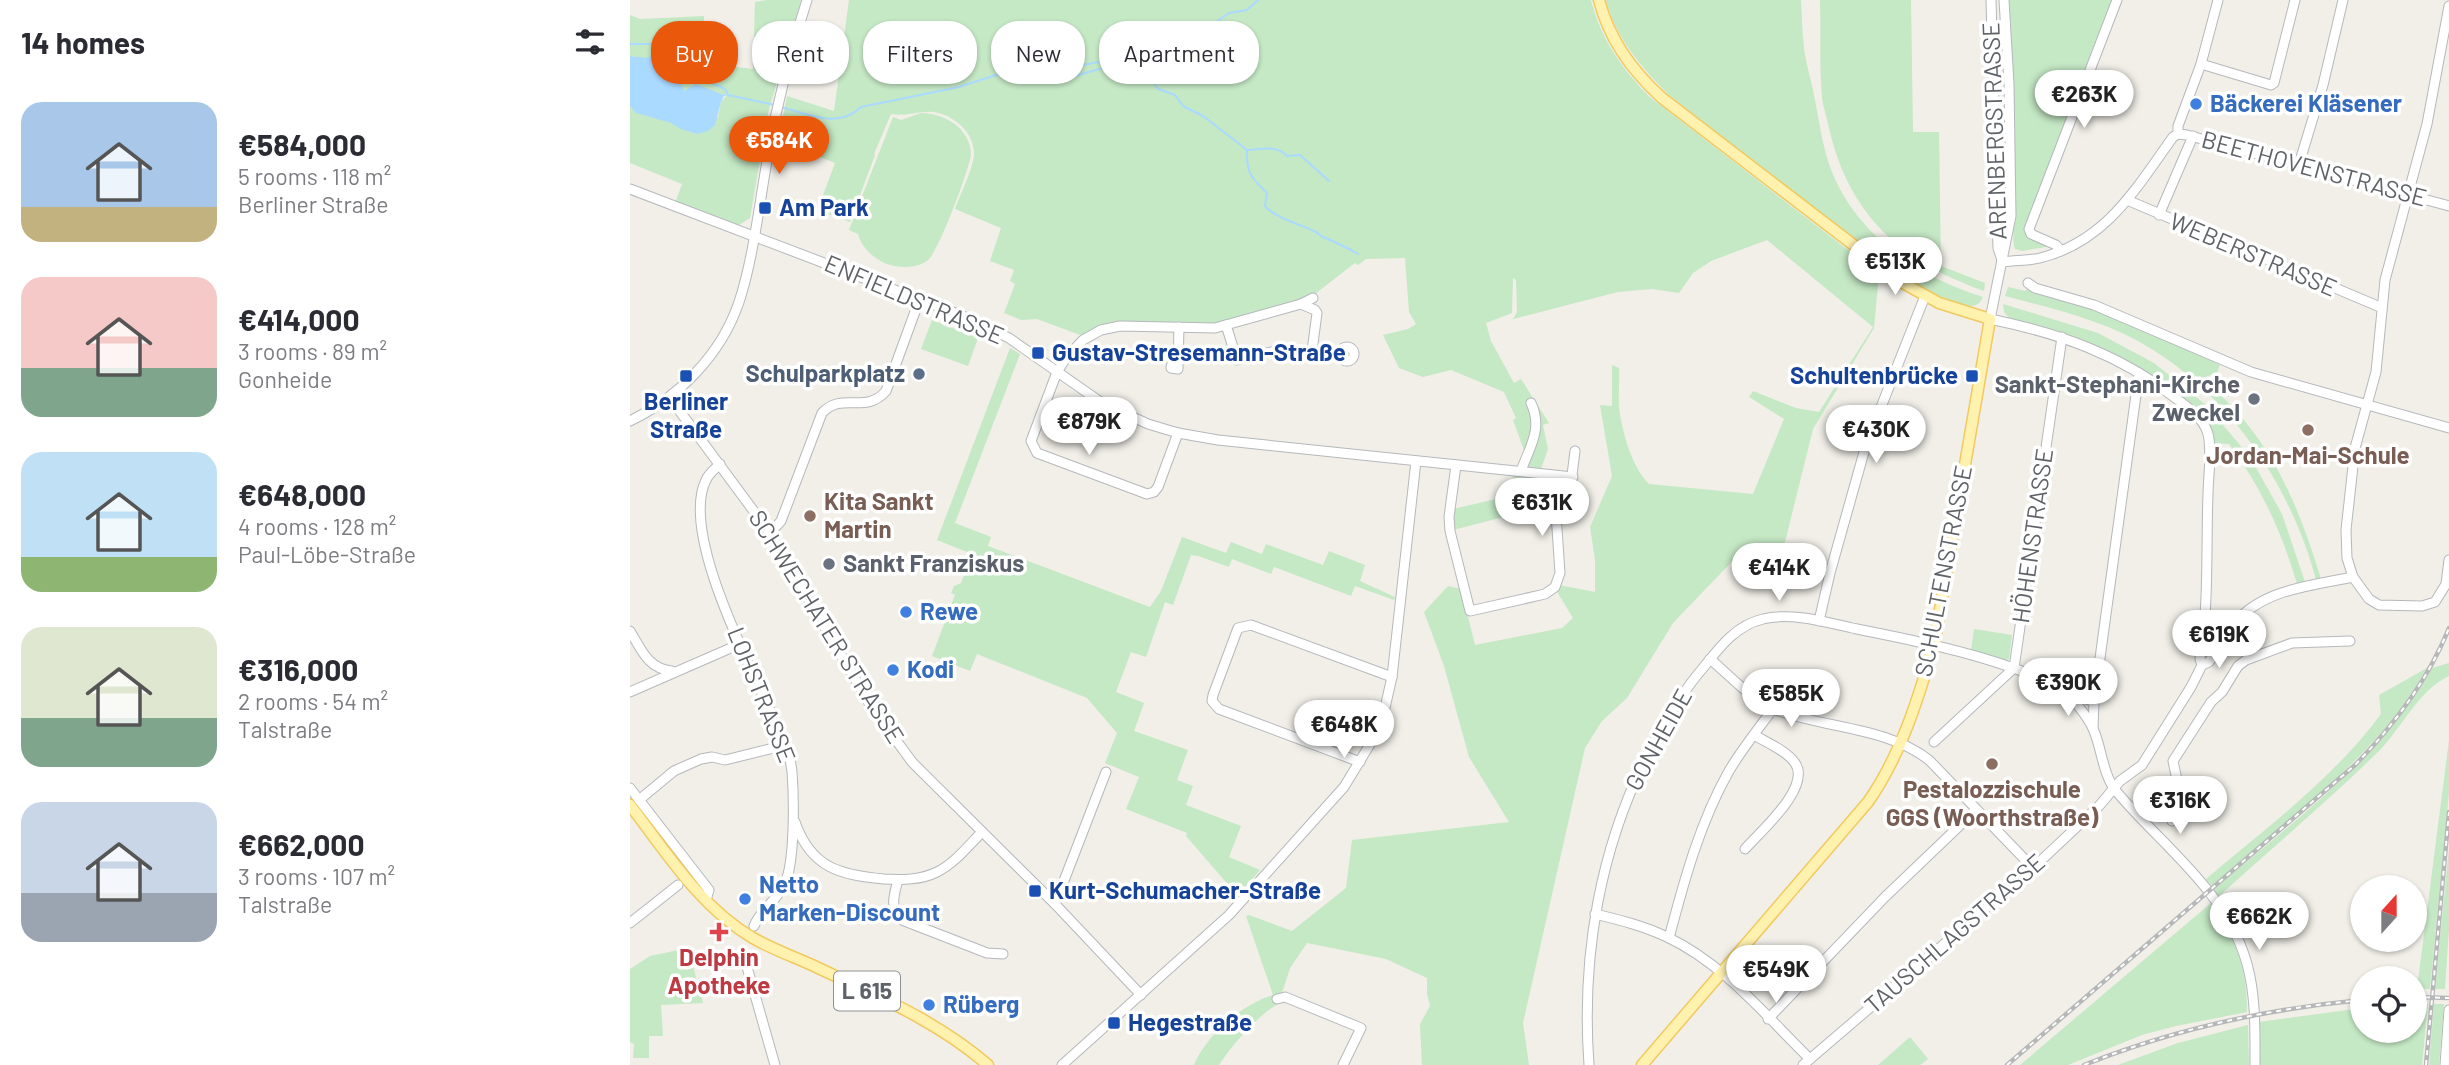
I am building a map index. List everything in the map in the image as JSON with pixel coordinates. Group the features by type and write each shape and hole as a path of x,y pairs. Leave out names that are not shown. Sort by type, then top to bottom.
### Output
{"main road":[{"path":"1599,0 1611,33 1622,52 1639,75 1662,98 1923,301 1962,312 1991,314"},
{"name":"SCHULTENSTRASSE","path":"1642,1065 1868,802 1885,776 1918,697 1934,645 1991,314"},
{"name":"L 615","path":"635,802 705,900 752,938 906,1009 988,1065"}],"street":[{"path":"630,421 670,398 706,361 724,334 740,299 776,111 807,0"},
{"name":"ARENBERGSTRASSE","path":"1991,0 1998,248 2003,262"},
{"name":"ARENBERGSTRASSE","path":"1991,314 2011,216 2009,84 2004,0"},
{"path":"2061,251 2056,245 2031,234 2029,229 2117,0"},
{"path":"2003,262 2041,258 2061,251 2096,231 2146,178 2173,137 2178,134 2178,125 2201,64 2218,0"},
{"path":"2201,64 2271,85 2274,83 2295,0"},
{"path":"2299,164 2323,85 2343,0"},
{"path":"2449,6 2427,124 2391,253 2380,307 2376,372 2356,448 2346,530 2347,558 2353,577 2373,603 2379,605 2422,606 2439,598 2447,580 2449,560"},
{"name":"BEETHOVENSTRASSE","path":"2178,134 2449,206"},
{"path":"2159,215 2193,136"},
{"name":"ENFIELDSTRASSE","path":"630,189 920,298 1002,334 1102,403 1148,424 1218,440 1573,477"},
{"name":"WEBERSTRASSE","path":"2127,200 2380,307"},
{"path":"2028,282 2035,288 2094,305 2239,367 2449,428"},
{"path":"770,533 781,521 822,414 829,406 838,402 868,404 878,400 886,391 920,298"},
{"path":"1178,433 1159,484 1151,494 1144,494 1037,453 1031,438 1066,358 1083,340 1101,330 1120,326 1215,328 1301,304 1313,298"},
{"path":"1818,621 1866,445 1923,301"},
{"path":"1301,304 1317,313 1312,351"},
{"name":"TAUSCHLAGSTRASSE","path":"1991,314 2105,354 2139,373 2183,404 2201,421 2208,433 2204,623 2200,659 2202,665"},
{"path":"1226,325 1237,359 1271,351 1312,351 1341,355"},
{"path":"1178,354 1179,327"},
{"name":"HÖHENSTRASSE","path":"2014,668 2062,337"},
{"path":"2139,373 2094,702 2093,728 2114,789 2158,834 2220,906 2235,931 2251,983 2255,1065"},
{"name":"SCHWECHATER STRASSE","path":"670,398 770,533 883,723 931,782 1055,904 1141,995"},
{"path":"1521,471 1537,427 1538,417 1531,403"},
{"path":"1456,465 1450,531 1470,611 1545,594 1555,587 1560,573 1556,514 1570,491 1576,451"},
{"path":"1062,1065 1229,915 1344,787 1360,762 1375,736 1392,677 1416,461"},
{"name":"LOHSTRASSE","path":"720,464 705,481 701,502 702,536 706,555 740,644 786,745 792,769 794,817 788,878 754,926"},
{"name":"TAUSCHLAGSTRASSE","path":"1807,1062 2033,868 2120,781 2142,765 2202,665 2209,662 2229,631 2246,612 2271,596 2353,577"},
{"name":"GONHEIDE","path":"1589,1065 1586,1018 1588,957 1614,831 1637,774 1662,727 1694,678 1737,631 1772,617 1818,621 1934,645 2014,668 2094,702"},
{"path":"2204,623 2229,631"},
{"path":"1360,762 1219,709 1212,701 1238,628 1251,625 1392,677"},
{"path":"630,631 648,660 657,668 674,671"},
{"path":"2158,834 2172,821 2170,804 2180,794 2173,761 2238,666 2246,660 2292,643 2350,640"},
{"path":"630,692 740,644"},
{"path":"1712,657 1773,709 1848,727 1914,749 1928,760 2033,868"},
{"path":"1934,742 2014,668"},
{"path":"2066,690 2093,728"},
{"path":"1670,938 1688,872 1710,811 1729,772 1773,709"},
{"path":"1745,849 1793,796 1799,771 1795,761 1754,735"},
{"path":"630,788 635,802 674,771 701,759 712,757 724,760 786,745"},
{"path":"1055,904 1106,772"},
{"path":"1768,1019 1885,897 1976,810"},
{"path":"794,817 801,838 813,855 824,863 850,875 898,880 920,878 937,872 954,860 982,832"},
{"path":"898,880 892,904 902,920 987,953 1003,954"},
{"path":"630,923 678,885"},
{"path":"1595,914 1638,925 1670,938 1722,972 1807,1062"},
{"path":"743,953 775,1065"},
{"path":"1277,999 1285,997 1360,1028 1343,1065"},
{"path":"2445,1065 2449,1010"}],"green space":[{"path":"801,0 795,21 754,21 755,2"},
{"path":"849,0 1591,0 1600,28 1614,54 1651,98 1879,274 1874,328 1813,429 1780,562 1750,560 1752,550 1744,549 1673,623 1627,698 1602,721 1585,748 1523,1023 1529,1065 1422,1065 1420,1024 1430,1006 1427,978 1386,959 1307,943 1290,968 1282,993 1287,1000 1259,1018 1240,1037 1219,1065 1194,1065 1207,1043 1227,1022 1261,999 1273,995 1246,916 1292,931 1346,888 1352,840 1509,822 1469,757 1444,666 1424,612 1448,586 1461,589 1475,645 1562,628 1573,618 1556,590 1559,585 1595,592 1595,560 1590,527 1612,476 1600,405 1612,406 1612,365 1619,368 1619,407 1625,437 1637,468 1649,484 1753,494 1784,419 1749,397 1753,391 1796,408 1819,412 1873,327 1767,240 1711,261 1693,273 1679,293 1652,289 1618,292 1513,319 1517,312 1516,280 1513,278 1512,313 1486,323 1491,341 1514,383 1521,379 1549,423 1543,425 1548,449 1541,469 1519,466 1525,453 1513,420 1516,418 1504,392 1451,370 1423,377 1399,368 1383,335 1408,329 1416,324 1409,312 1405,258 1366,259 1358,265 1355,263 1311,297 1214,325 1120,322 1095,328 1083,336 1037,319 1021,320 1004,313 1015,284 1010,281 1014,270 990,261 1001,228 955,209 970,172 974,152 970,137 955,120 934,112 891,114 850,222 828,214 829,210 819,206 835,163 801,149 807,132 790,122 782,121 787,96 834,111 838,84 849,84 849,21 846,21"},
{"path":"1606,0 1801,0 1805,54 1823,141 1830,167 1841,191 1855,213 1892,250 1935,278 1983,297 1980,302 1967,306 1956,304 1930,292 1887,265 1669,95 1623,40"},
{"path":"1820,0 1911,0 1913,132 1939,132 1941,266 1985,283 1984,291 1928,266 1904,250 1883,232 1865,211 1850,187 1838,159 1823,101"},
{"path":"2009,0 2113,0 2026,229 2027,236 2052,246 2022,251 2015,249 2013,239 2015,196"},
{"path":"630,15 640,19 704,16 704,21 651,21 651,62 630,56"},
{"path":"738,67 752,69 752,84 776,84 768,113 750,218 739,225 675,203 682,184 630,163 630,106 644,115 697,134 718,117 721,102 727,95 701,88 684,91 680,84 738,84"},
{"path":"921,113 939,116 955,124 967,137 971,155 965,177 933,254 919,265 897,266 873,256 862,244 858,234 849,230 893,117 901,120"},
{"path":"2008,287 2077,302 2220,365 2216,375 2210,375 2207,383 2248,425 2279,472 2302,524 2321,579 2316,580 2305,546 2275,479 2255,448 2207,392 2150,348 2116,330 2005,296"},
{"path":"2003,304 2098,333 2154,363 2207,406 2250,457 2282,514 2305,582 2297,584 2285,546 2269,511 2229,444 2213,443 2209,426 2112,354 2081,340 2010,319 2004,312"},
{"path":"932,320 978,338 968,366 921,349"},
{"path":"1010,348 1020,354 955,523 991,537 988,546 1150,607 1161,591 1182,537 1226,553 1231,542 1262,554 1266,544 1323,565 1329,551 1365,565 1360,581 1395,597 1394,600 1355,586 1351,596 1274,567 1271,574 1232,559 1229,567 1191,555 1173,605 1165,602 1146,657 1131,652 1116,692 1144,703 1134,731 1188,750 1177,780 1193,786 1186,805 1241,826 1229,857 1260,870 1238,896 1186,836 1187,833 1126,809 1139,777 1105,763 1117,733 1087,698 977,654 970,671 932,656 955,595 951,593 954,586 961,583 972,554 937,540"},
{"path":"1514,475 1537,478 1523,512 1453,530 1453,509 1505,497"},
{"path":"1974,629 2012,635 2009,659 1971,650"},
{"path":"2449,663 2449,676 2429,690 2380,750 2218,897 2214,889 2304,814 2361,760 2411,701 2432,668"},
{"path":"2427,668 2393,718 2361,755 2299,813 2212,886 2206,879 2342,760 2381,714 2379,695"},
{"path":"2449,740 2449,793 2430,989 2427,989 2427,966 2420,966 2422,952 2427,952 2427,911"},
{"path":"2449,848 2449,929 2445,989 2435,989"},
{"path":"2211,903 2238,954 2245,981 2247,1012 2142,1035 2068,1065 2020,1065"},
{"path":"688,948 703,1003 661,1005 663,1036 649,1036 649,1058 633,1058 634,1044 630,1042 630,969 650,956"},
{"path":"2434,1004 2444,1004 2439,1065 2429,1065"},
{"path":"2350,1010 2350,1043 2424,1043 2422,1065 2260,1065 2259,1022"},
{"path":"2248,1025 2249,1065 2118,1065 2178,1043"},
{"path":"1910,1037 1928,1059 1920,1065 1878,1065"}],"water":[{"path":"630,56 651,56 651,84 682,84 684,91 696,84 729,95 724,96 721,102 715,125 708,131 697,134 636,113 630,106"}],"waterway":[{"path":"780,107 832,119 852,114 861,107 959,87 1005,72 1024,80 1050,83 1057,70 1099,62 1134,47 1151,44 1171,30 1210,26 1229,13 1247,10 1258,0"},
{"path":"630,44 656,44 666,61 673,66 725,89 728,95 775,105"},
{"path":"1085,73 1127,64 1140,72 1140,76 1150,77 1158,89 1175,95 1183,106 1203,116 1247,150 1247,164 1253,179 1267,193 1265,206 1269,210 1358,254"},
{"path":"1249,150 1269,148 1279,150 1287,156 1300,155 1329,181"}],"railway":[{"path":"2007,1065 2355,765 2409,701 2431,666 2449,628"},
{"path":"2426,1065 2449,812"},
{"path":"2427,997 2449,998"},
{"path":"2084,1065 2152,1041 2221,1022 2350,1001"}],"place":[{"name":"Bäckerei Kläsener","path":"2196,104"},
{"name":"Am Park","path":"765,208"},
{"name":"Gustav-Stresemann-Straße","path":"1038,353"},
{"name":"Schulparkplatz","path":"919,374"},
{"name":"Berliner Straße","path":"686,376"},
{"name":"Schultenbrücke","path":"1972,376"},
{"name":"Sankt-Stephani-Kirche Zweckel","path":"2254,399"},
{"name":"Jordan-Mai-Schule","path":"2308,430"},
{"name":"Kita Sankt Martin","path":"810,516"},
{"name":"Sankt Franziskus","path":"829,564"},
{"name":"Rewe","path":"906,612"},
{"name":"Kodi","path":"893,670"},
{"name":"Pestalozzischule GGS (Woorthstraße)","path":"1992,764"},
{"name":"Kurt-Schumacher-Straße","path":"1035,891"},
{"name":"Netto Marken-Discount","path":"745,899"},
{"name":"Delphin Apotheke","path":"719,932"},
{"name":"Rüberg","path":"929,1005"},
{"name":"Hegestraße","path":"1114,1023"}]}
